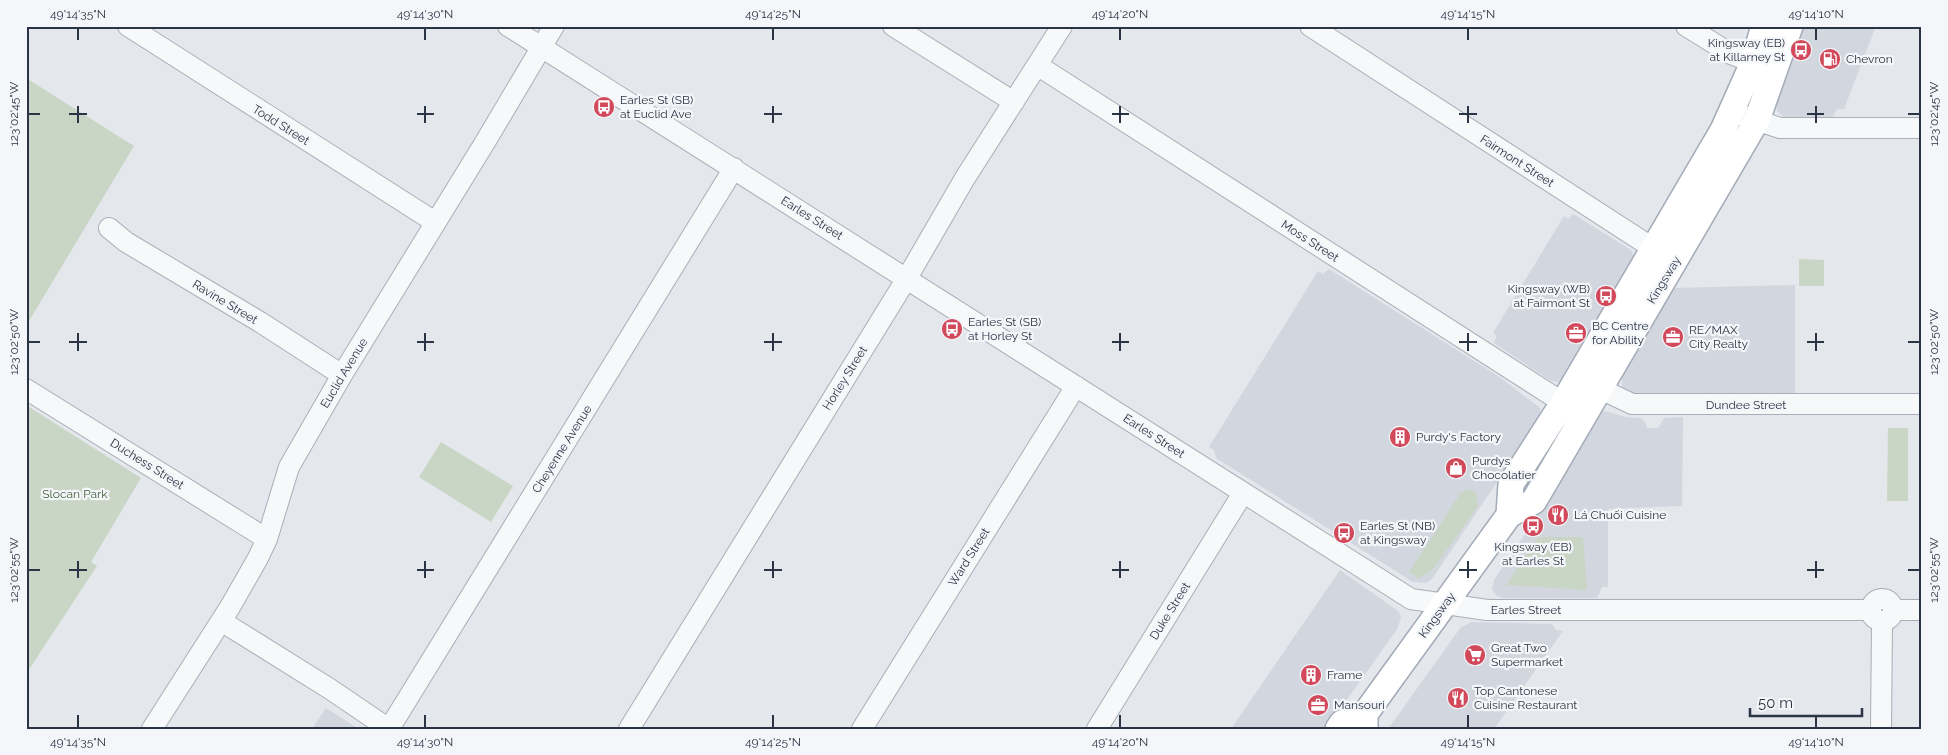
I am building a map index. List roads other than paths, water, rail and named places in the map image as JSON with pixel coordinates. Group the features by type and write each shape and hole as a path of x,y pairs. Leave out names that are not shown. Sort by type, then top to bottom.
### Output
{"main road":[{"name":"Kingsway","path":"1338,729 1342,723 1365,721 1509,515 1534,501 1599,389 1664,256 1732,112 1752,63 1764,26"},
{"name":"Kingsway","path":"1509,515 1511,484 1577,378 1664,256 1756,120 1776,72 1790,26"}],"street":[{"name":"Todd Street","path":"128,26 435,222"},
{"name":"Earles Street","path":"508,26 1412,599 1487,610 1882,614 1922,610"},
{"name":"Euclid Avenue","path":"152,729 221,621 267,538 290,467 342,375 554,26"},
{"path":"893,26 1014,102"},
{"name":"Horley Street","path":"628,729 907,278 965,178 1062,26"},
{"name":"Fairmont Street","path":"1310,26 1664,256"},
{"path":"1686,26 1731,54 1776,72"},
{"name":"Moss Street","path":"1037,65 1584,416"},
{"path":"1732,112 1780,128 1922,128"},
{"name":"Cheyenne Avenue","path":"389,729 734,168"},
{"name":"Ravine Street","path":"109,228 126,242 260,322 342,375"},
{"name":"Dundee Street","path":"1577,378 1632,404 1922,404"},
{"name":"Ward Street","path":"862,729 1076,386"},
{"name":"Duchess Street","path":"26,389 267,538"},
{"name":"Duke Street","path":"1097,729 1243,493"},
{"path":"1881,729 1882,614"},
{"path":"221,621 330,689 389,729"}],"place":[{"name":"Kingsway (EB) at Killarney St","path":"1801,50"},
{"name":"Chevron","path":"1830,59"},
{"name":"Earles St (SB) at Euclid Ave","path":"604,107"},
{"name":"Kingsway (WB) at Fairmont St","path":"1606,296"},
{"name":"Earles St (SB) at Horley St","path":"952,329"},
{"name":"BC Centre for Ability","path":"1576,333"},
{"name":"RE/MAX City Realty","path":"1673,337"},
{"name":"Purdy's Factory","path":"1400,437"},
{"name":"Purdys Chocolatier","path":"1456,468"},
{"name":"Lá Chuối Cuisine","path":"1558,515"},
{"name":"Kingsway (EB) at Earles St","path":"1533,526"},
{"name":"Earles St (NB) at Kingsway","path":"1344,533"},
{"name":"Great Two Supermarket","path":"1475,655"},
{"name":"Frame","path":"1311,675"},
{"name":"Top Cantonese Cuisine Restaurant","path":"1458,698"},
{"name":"Mansouri","path":"1318,705"}],"park label":[{"name":"Slocan Park","path":"75,494"}]}
